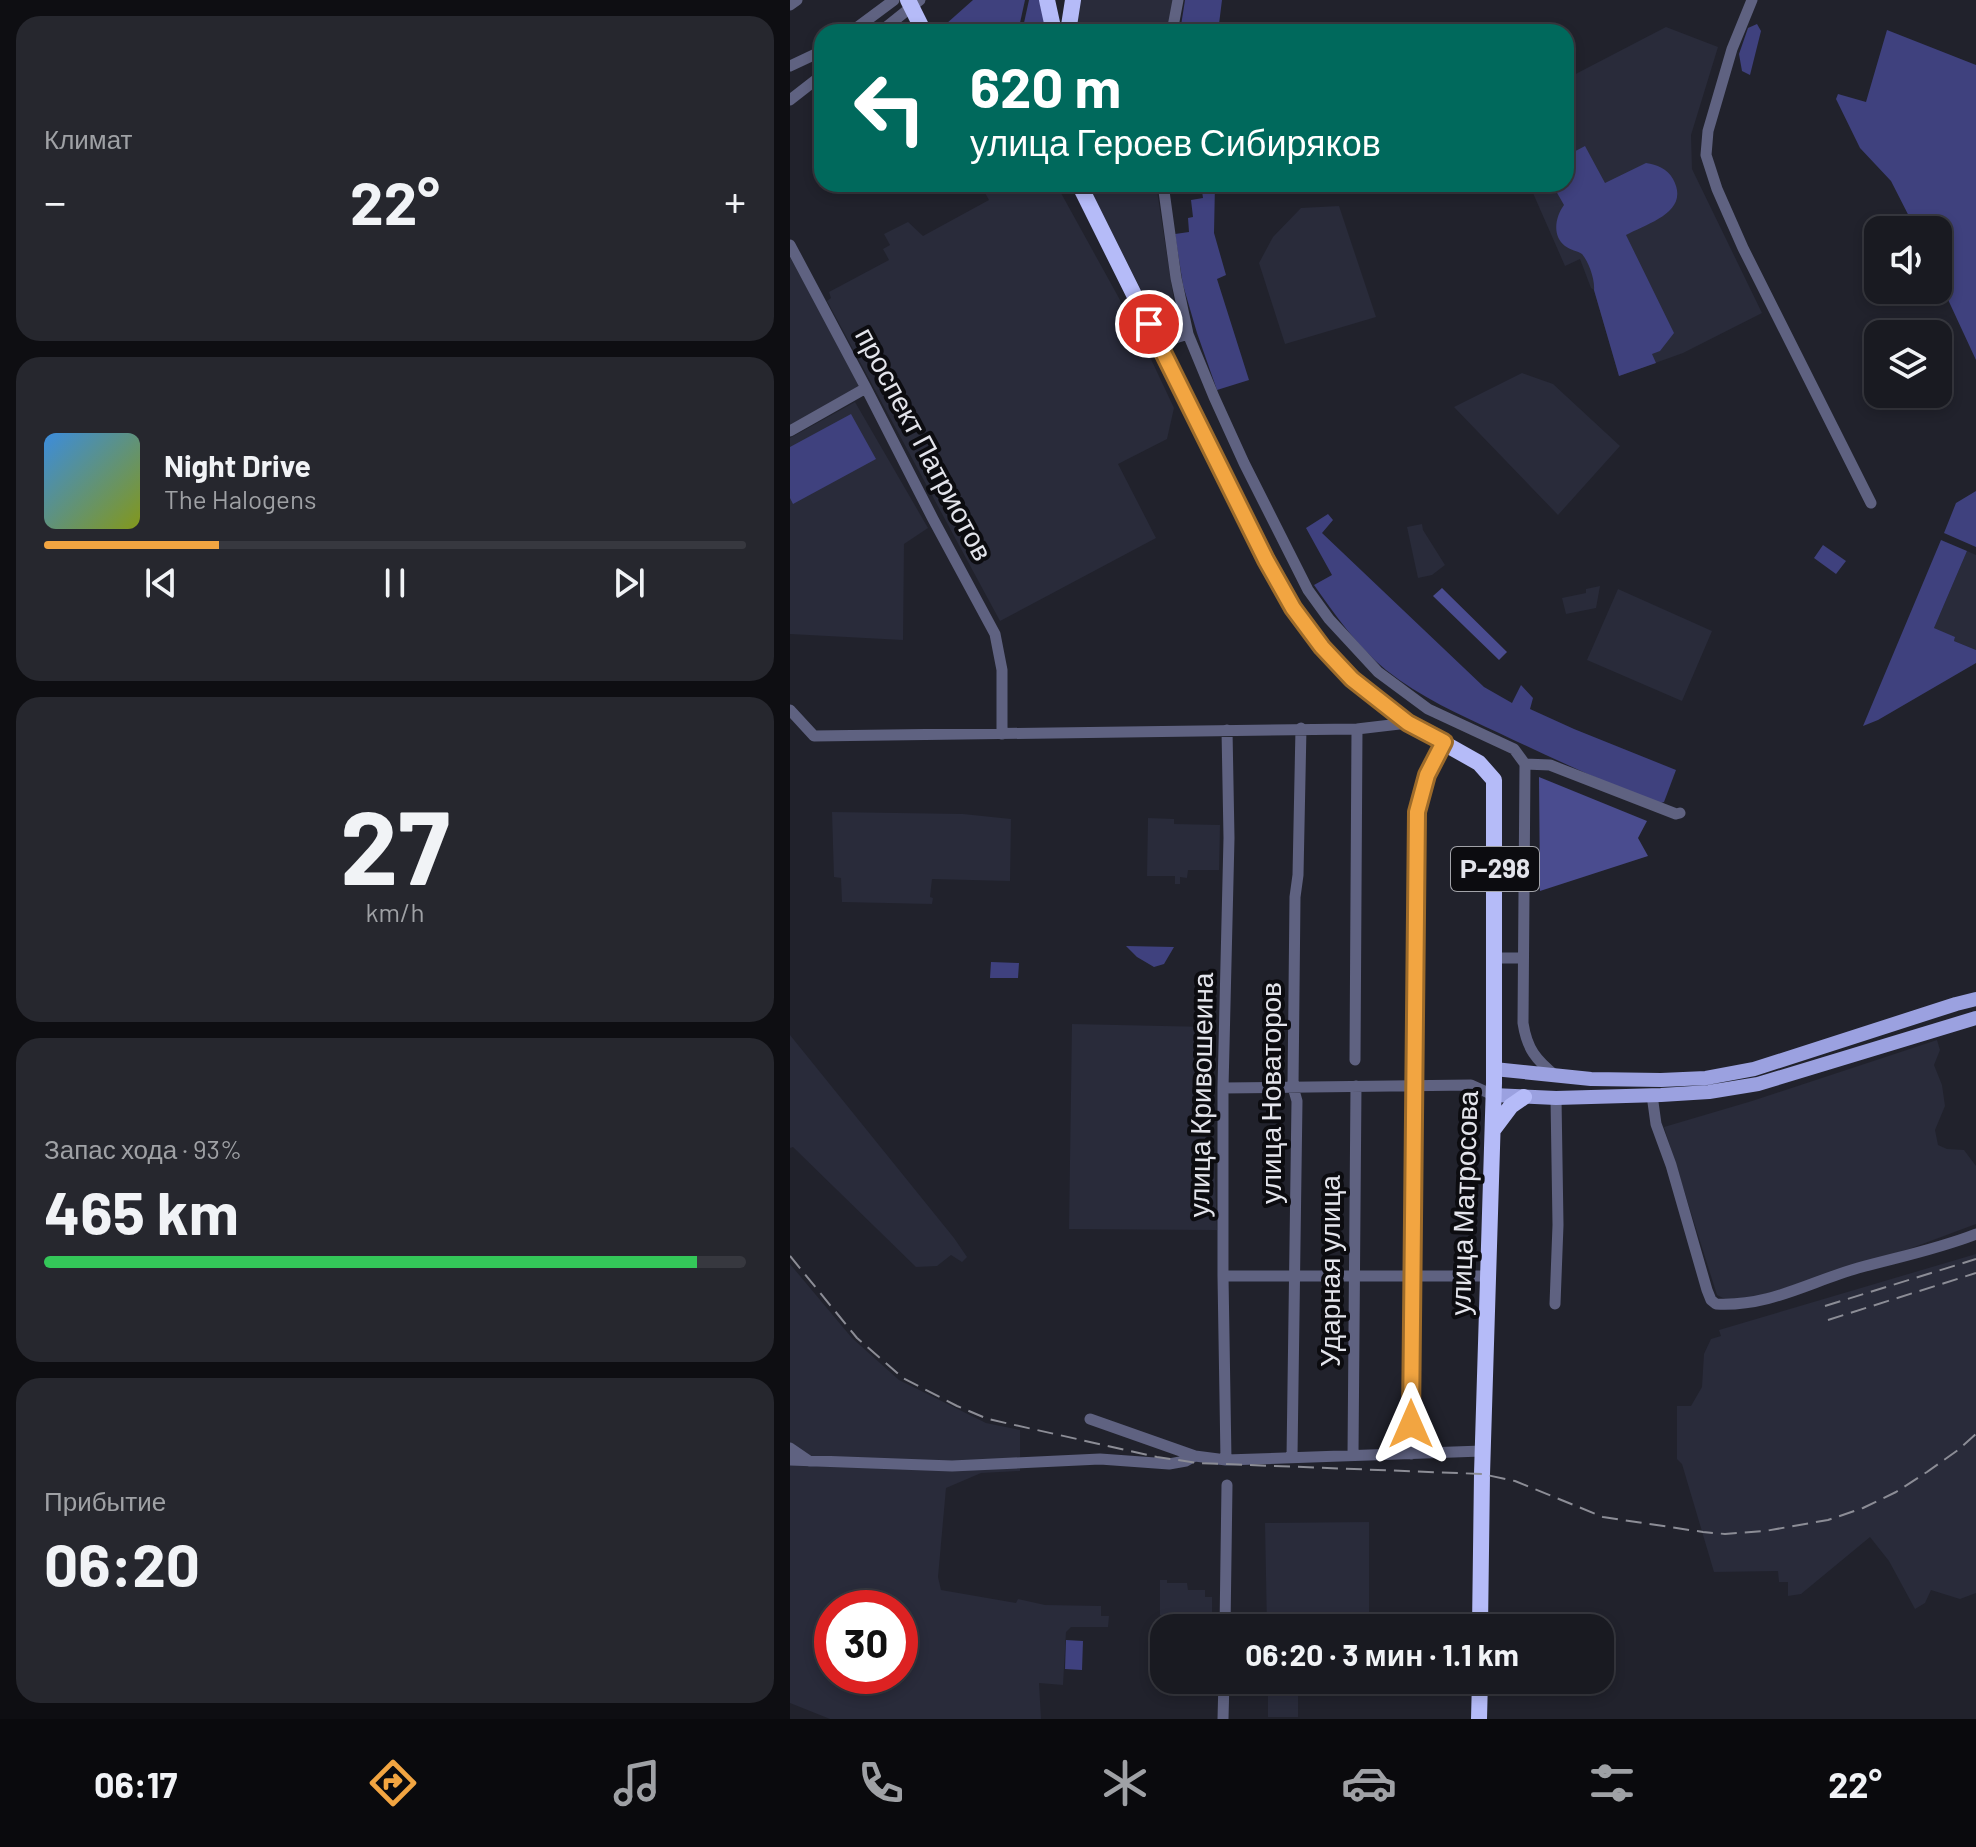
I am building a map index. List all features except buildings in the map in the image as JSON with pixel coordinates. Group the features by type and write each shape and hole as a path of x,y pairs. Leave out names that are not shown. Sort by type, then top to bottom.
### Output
{"highway":[{"path":"908,0 920,24"},
{"path":"1047,0 1052,24"},
{"path":"1069,24 1073,0"},
{"name":"Р-298","path":"1082,192 1293,608 1322,647 1352,679 1408,723 1444,742"},
{"name":"улица Матросова","path":"1444,742 1479,763 1494,780 1494,1069 1480,1614"},
{"path":"1492,1132 1511,1106 1524,1097"},
{"path":"1479,1719 1480,1694"}],"main road":[{"path":"1494,1069 1591,1079 1706,1078 1754,1069 1976,999"},
{"path":"1493,1095 1556,1098 1709,1092 1758,1084 1976,1018"}],"street":[{"path":"790,5 797,0"},
{"path":"862,24 894,0"},
{"path":"890,24 920,0"},
{"path":"1174,24 1178,0"},
{"path":"1752,0 1732,49 1708,131 1706,155 1743,248 1871,503"},
{"path":"790,66 814,55"},
{"path":"790,100 814,81"},
{"path":"1164,192 1176,278 1188,334 1244,463 1308,590 1329,619 1378,672 1428,709 1514,749 1525,764 1523,1023 1525,1037 1539,1062 1557,1076"},
{"name":"проспект Патриотов","path":"790,245 995,634 1002,670 1002,734"},
{"path":"1159,343 1188,334"},
{"path":"790,431 866,388"},
{"path":"790,710 814,736 1357,729 1408,723"},
{"name":"улица Новаторов","path":"1292,1457 1297,1101 1293,1087 1295,897 1301,728"},
{"path":"1355,1060 1357,729"},
{"name":"улица Кривошеина","path":"1226,1460 1223,1088 1229,851 1227,730"},
{"path":"1411,1454 1417,812 1427,775 1444,742"},
{"path":"1525,764 1550,765 1680,813"},
{"path":"1494,958 1522,958"},
{"path":"1471,1085 1494,1069"},
{"path":"1223,1088 1471,1085 1493,1095"},
{"name":"Ударная улица","path":"1353,1455 1356,1086"},
{"path":"1652,1095 1656,1124 1707,1290 1716,1304 1764,1301 1854,1269 1949,1245 1976,1234"},
{"path":"1555,1304 1558,1225 1556,1098"},
{"path":"1223,1276 1487,1276"},
{"path":"1090,1419 1195,1456 1226,1460 1482,1451"},
{"path":"790,1448 809,1461"},
{"path":"790,1460 952,1466 1100,1459 1169,1464 1195,1456"},
{"path":"1225,1614 1227,1485"},
{"path":"1223,1719 1224,1694"}],"shaded area":[{"path":"973,0 1025,0 1020,24 946,24"},
{"path":"1029,0 1039,0 1045,24 1024,24"},
{"path":"1078,0 1175,0 1170,24 1075,24"},
{"path":"1185,0 1222,0 1219,24 1181,24"},
{"path":"1757,24 1761,31 1750,75 1742,71 1739,54 1748,28"},
{"path":"1666,27 1718,47 1691,135 1692,169 1762,313 1683,353 1619,376 1594,290 1580,259 1565,266 1533,192 1574,192 1574,75"},
{"path":"1887,30 1976,65 1976,360 1950,304 1952,216 1909,216 1891,181 1860,148 1836,99 1838,94 1866,102"},
{"path":"1585,146 1605,183 1646,163 1668,172 1677,190 1672,208 1655,221 1626,235 1674,333 1660,351 1652,354 1656,363 1619,376 1589,266 1582,254 1567,247 1558,237 1557,221 1564,205 1557,192 1574,192 1574,152"},
{"path":"984,192 1060,192 1141,338 1174,408 1167,439 1118,464 1156,538 1000,621 827,301 831,298 829,292 889,260 883,249 890,245 884,234 908,222 923,236 989,200"},
{"path":"1091,192 1157,192 1178,327 1158,323"},
{"path":"1202,192 1215,192 1214,233 1226,275 1217,279 1249,380 1217,390 1183,285 1175,234 1189,232 1188,218 1193,217 1191,200 1203,198"},
{"path":"1339,206 1376,317 1285,344 1259,263 1273,237 1301,208"},
{"path":"790,257 861,386 790,427"},
{"path":"1522,373 1553,384 1620,446 1558,515 1454,407"},
{"path":"855,402 928,528 904,544 903,640 790,634 790,438"},
{"path":"851,414 876,459 793,504 790,498 790,447"},
{"path":"1976,491 1976,547 1944,533 1956,503"},
{"path":"1328,514 1333,520 1322,533 1484,687 1512,703 1521,685 1533,698 1530,709 1676,770 1664,802 1657,804 1470,719 1426,697 1375,661 1338,619 1314,585 1332,575 1306,528"},
{"path":"1422,524 1445,565 1432,575 1418,578 1407,527"},
{"path":"1941,540 1967,551 1934,628 1976,650 1976,663 1863,726"},
{"path":"1823,545 1846,561 1836,574 1814,558"},
{"path":"1967,551 1976,555 1976,650 1934,628"},
{"path":"1600,586 1596,608 1566,614 1562,598 1586,593 1586,589"},
{"path":"1442,588 1507,652 1499,660 1433,596"},
{"path":"1618,589 1712,631 1682,701 1587,660"},
{"path":"1539,777 1647,821 1638,838 1648,856 1540,891"},
{"path":"832,812 963,814 1011,819 1010,881 932,879 932,904 842,902 841,878 834,877"},
{"path":"1148,818 1174,819 1174,824 1220,825 1219,870 1188,870 1187,878 1180,877 1180,884 1175,884 1175,876 1147,876"},
{"path":"1126,946 1174,947 1164,964 1154,967"},
{"path":"991,962 1019,963 1018,978 990,978"},
{"path":"1072,1024 1209,1027 1217,1230 1069,1229"},
{"path":"790,1035 954,1238 967,1257 962,1262 951,1255 937,1266 916,1267 793,1147 790,1148"},
{"path":"1937,1040 1940,1050 1934,1065 1942,1085 1945,1106 1935,1130 1938,1145 1964,1150 1976,1166 1976,1224 1909,1249 1749,1299 1727,1300 1717,1295 1664,1127"},
{"path":"1976,1254 1976,1593 1960,1599 1931,1590 1925,1603 1915,1609 1889,1561 1870,1537 1801,1594 1788,1596 1788,1582 1779,1582 1778,1571 1714,1572 1682,1464 1677,1459 1677,1406 1691,1406 1702,1387 1704,1354 1711,1339 1721,1336 1719,1330"},
{"path":"790,1264 852,1338 899,1380 986,1423 1020,1430 1020,1471 981,1473 946,1488 938,1577 941,1590 1016,1603 1018,1599 1045,1605 1101,1606 1101,1616 1109,1616 1108,1627 1071,1627 1066,1632 1063,1685 1039,1683 1041,1719 830,1719 790,1703"},
{"path":"1369,1522 1369,1614 1267,1614 1265,1523"},
{"path":"1160,1580 1187,1583 1188,1590 1205,1590 1205,1597 1212,1597 1212,1614 1160,1614"},
{"path":"1066,1640 1083,1641 1082,1670 1065,1669"},
{"path":"1268,1694 1298,1694 1298,1717 1268,1717"}],"railway":[{"path":"790,1256 857,1338 903,1378 988,1419 1157,1457 1198,1463 1482,1474 1515,1481 1603,1517 1725,1534 1765,1531 1828,1520 1863,1508 1927,1472 1976,1434"},
{"path":"1825,1306 1976,1259"},
{"path":"1828,1320 1976,1273"}],"route":[{"path":"1149,324 1293,608 1322,647 1352,679 1408,723 1444,742 1427,775 1417,812 1411,1424"}]}
